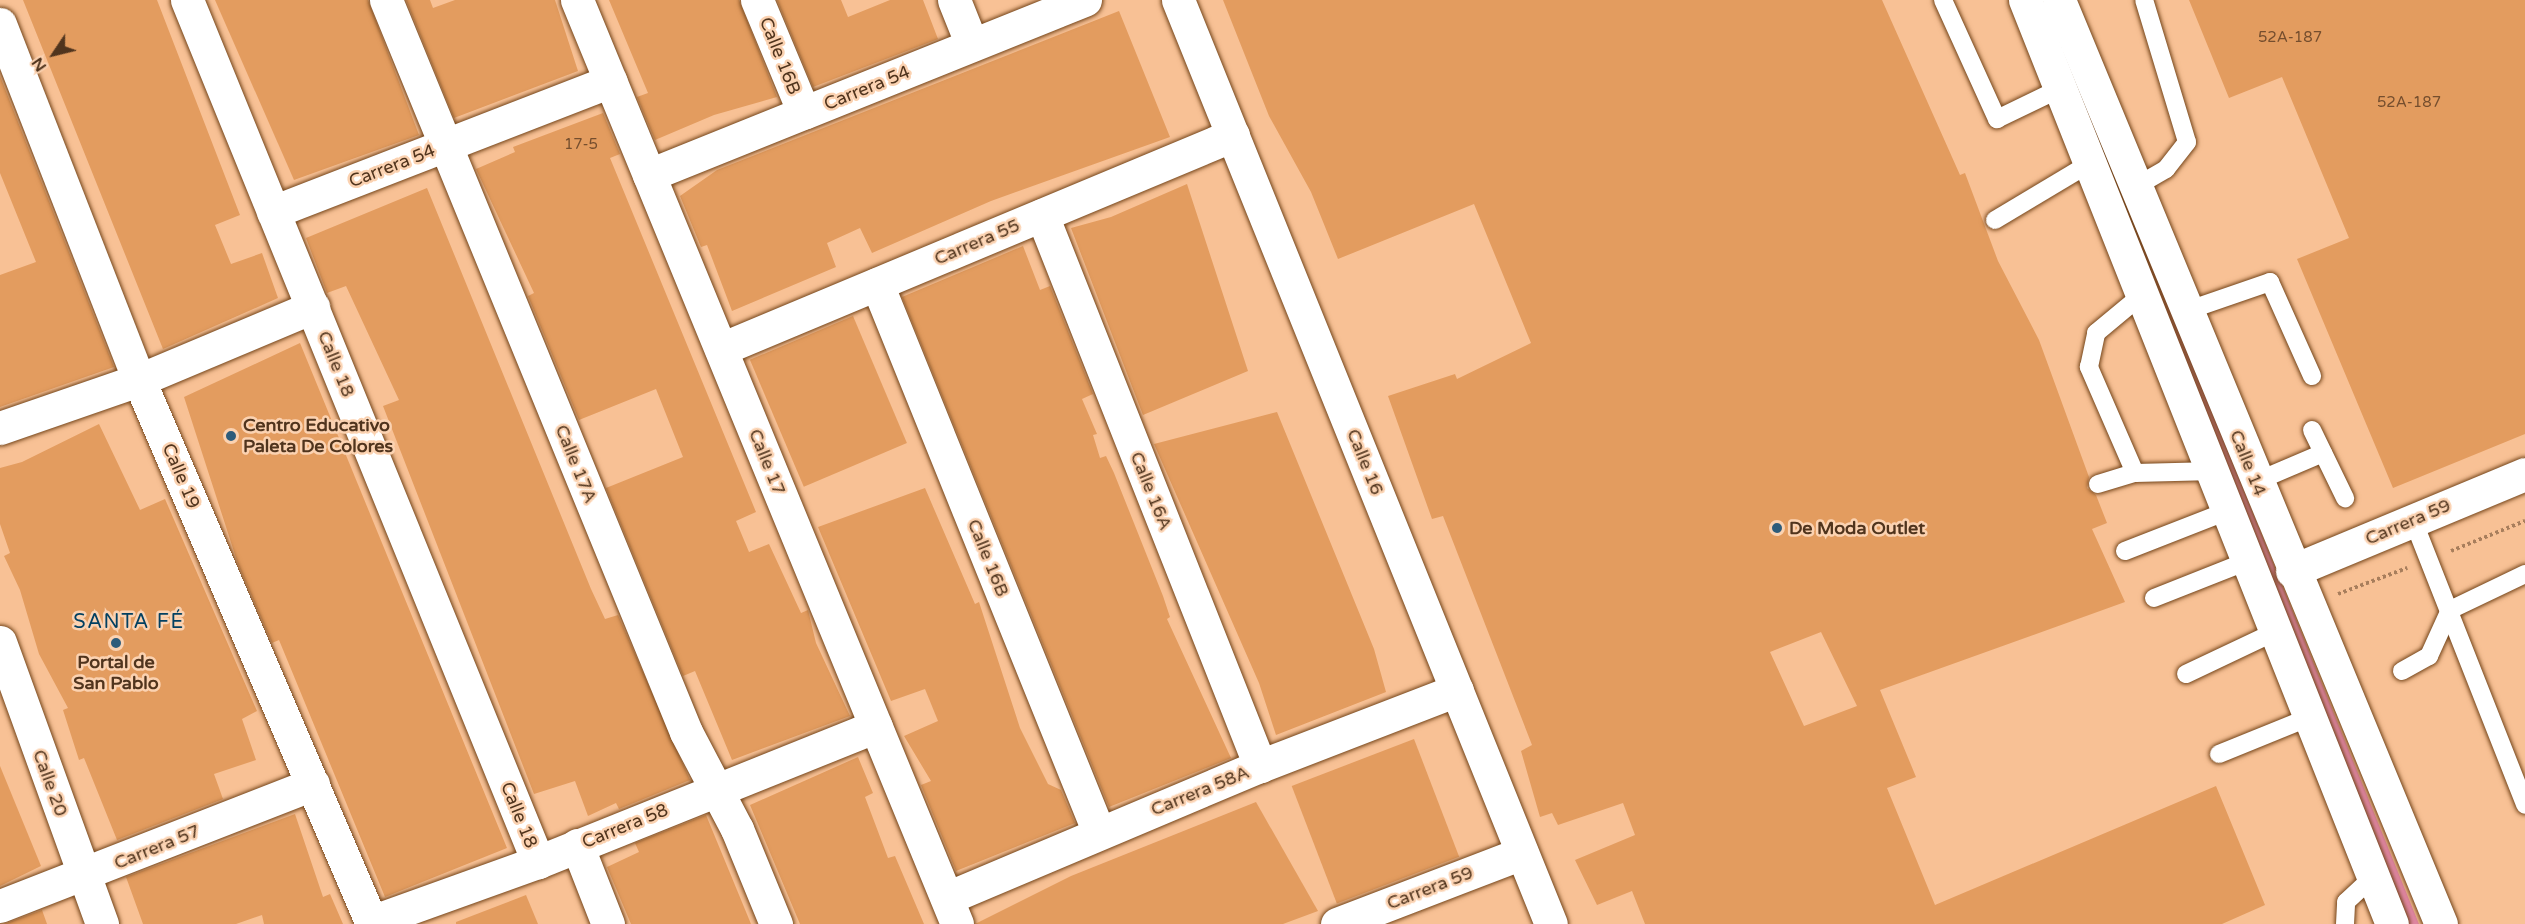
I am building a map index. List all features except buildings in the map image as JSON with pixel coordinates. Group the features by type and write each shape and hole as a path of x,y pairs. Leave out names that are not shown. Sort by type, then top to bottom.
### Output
{"street":[{"name":"Calle 18","path":"187,0 538,862"},
{"name":"Calle 17A","path":"386,0 686,732 716,790 776,924"},
{"name":"Calle 17","path":"577,0 952,911"},
{"name":"Calle 16B","path":"757,0 804,113"},
{"path":"954,0 972,45"},
{"name":"Carrera 54","path":"649,175 1085,0"},
{"name":"Calle 16","path":"1178,0 1551,924"},
{"name":"Calle 14","path":"2025,0 2279,630 2310,717 2392,924"},
{"name":"Calle 14","path":"2059,0 2255,482 2441,924"},
{"name":"Calle 19","path":"0,24 139,380 371,923"},
{"name":"Carrera 54","path":"273,212 610,81"},
{"name":"Carrera 55","path":"721,349 1233,135"},
{"name":"Calle 16A","path":"1042,215 1260,766"},
{"name":"Calle 16B","path":"877,284 1099,833"},
{"path":"0,428 139,380 313,307"},
{"name":"Carrera 59","path":"2292,571 2525,474"},
{"name":"Calle 20","path":"0,642 102,924"},
{"name":"Carrera 58A","path":"952,911 1099,833 1260,766 1457,690"},
{"name":"Carrera 58","path":"371,923 538,862 876,726"},
{"name":"Carrera 57","path":"0,906 313,784"},
{"path":"577,845 608,924"},
{"name":"Carrera 59","path":"1337,924 1522,853"}],"lane":[{"path":"1943,0 1997,119 2061,88"},
{"path":"2134,187 2166,169 2187,142 2144,0"},
{"path":"1995,220 2092,162"},
{"path":"2186,311 2270,282 2312,376"},
{"path":"2135,473 2089,367 2096,333 2144,293"},
{"path":"2312,430 2345,498"},
{"path":"2255,482 2323,453"},
{"path":"2098,484 2135,473 2215,471"},
{"path":"2125,551 2230,510"},
{"path":"2413,520 2525,805"},
{"path":"2154,598 2250,560"},
{"path":"2402,671 2429,656 2450,610 2525,573"},
{"path":"2186,674 2279,630"},
{"path":"2219,754 2310,717"},
{"path":"2345,924 2346,902 2374,875"}],"shaded area":[{"path":"2036,0 2046,0 2419,924 2406,924"}],"place":[{"name":"Centro Educativo Paleta De Colores","path":"231,436"},
{"name":"De Moda Outlet","path":"1777,528"},
{"name":"Portal de San Pablo","path":"116,643"}],"district":[{"name":"SANTA FÉ","path":"129,622"}]}
